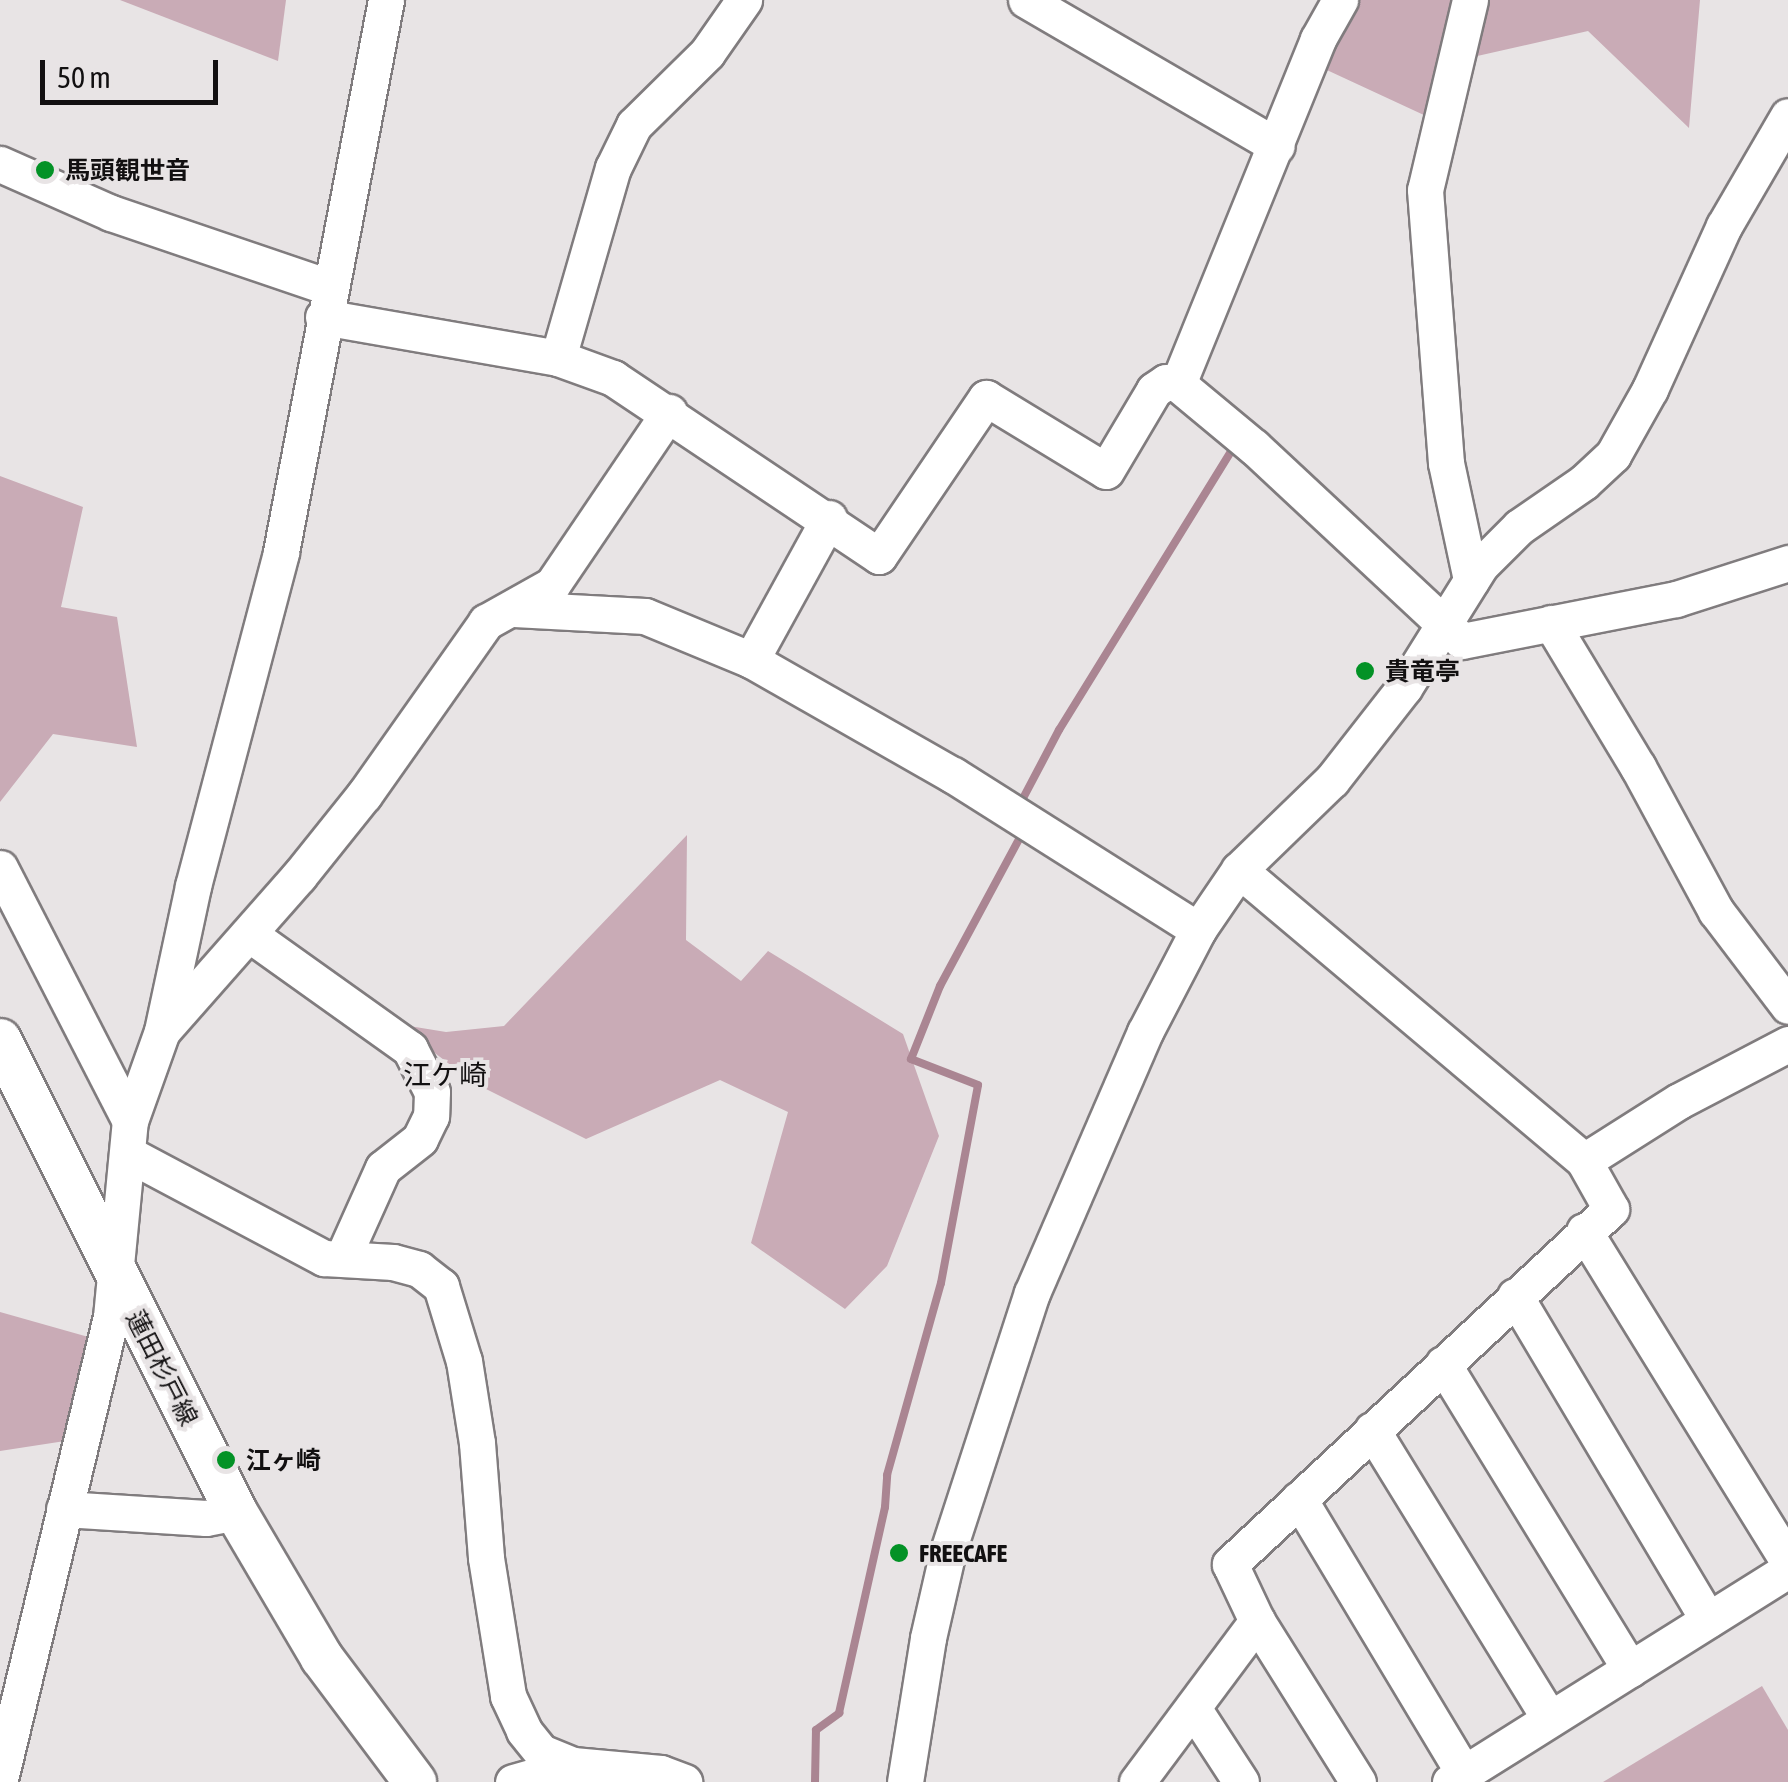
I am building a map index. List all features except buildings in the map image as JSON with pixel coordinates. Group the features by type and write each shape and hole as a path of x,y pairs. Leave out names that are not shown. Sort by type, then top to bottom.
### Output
{"main road":[{"name":"蓮田杉戸線","path":"0,1040 236,1512 322,1658 415,1782"}],"street":[{"path":"0,1779 14,1654 64,1510 111,1318 130,1138 162,1031 193,886 281,552 386,0"},
{"path":"558,358 613,168 634,125 707,53 744,0"},
{"path":"1026,0 1278,146"},
{"path":"1178,384 1278,146 1318,39 1340,0"},
{"path":"1470,0 1429,157 1425,190 1446,462 1471,580"},
{"path":"905,1782 928,1638 948,1551 1032,1293 1145,1032 1198,930 1239,870 1332,780 1404,688 1471,580 1519,527 1584,482 1613,455 1650,389 1724,226 1785,134"},
{"path":"0,164 326,302 558,358 613,378 829,518 879,556 986,398 1106,471 1154,390 1166,382 1178,384 1254,446 1462,641 1676,599 1785,571"},
{"path":"162,1031 249,934 364,794 486,622 552,585 668,412"},
{"path":"751,660 829,518"},
{"path":"514,609 644,616 751,660 953,775 1198,930"},
{"path":"1551,623 1638,767 1716,911 1788,1006"},
{"path":"0,868 130,1138 324,1258 344,1257 420,1269 441,1286 453,1313 464,1361 477,1443 486,1558 508,1696 524,1731 541,1752 573,1765 661,1773 684,1782"},
{"path":"1239,870 1584,1161 1611,1209 1230,1564 1257,1621 1358,1782"},
{"path":"249,934 410,1049 432,1092 431,1116 420,1139 383,1168 344,1257"},
{"path":"1584,1161 1680,1101 1788,1044"},
{"path":"1584,1231 1788,1562"},
{"path":"1514,1296 1708,1620"},
{"path":"1443,1364 1630,1670"},
{"path":"1372,1430 1550,1719"},
{"path":"1298,1500 1457,1778 1788,1570"},
{"path":"64,1510 206,1518 236,1512"},
{"path":"1137,1782 1257,1621"},
{"path":"1193,1708 1241,1782"},
{"path":"513,1782 573,1765"}],"shaded area":[{"path":"120,0 286,0 278,61"},
{"path":"1351,0 1700,0 1689,128 1588,31 1464,59 1426,116 1316,65"},
{"path":"0,476 83,507 61,607 117,617 137,747 53,734 0,802"},
{"path":"687,835 686,940 741,981 768,951 903,1034 939,1136 887,1266 845,1309 751,1243 788,1112 720,1080 586,1139 474,1083 397,1024 446,1032 504,1026"},
{"path":"0,1312 99,1340 65,1441 0,1451"},
{"path":"1762,1686 1788,1730 1788,1782 1603,1782"}],"waterway":[{"path":"1020,804 1059,730 1231,451"},
{"path":"815,1782 816,1730 839,1713 885,1507 887,1475 941,1283 978,1085 911,1059 940,986 1019,839"}],"place":[{"name":"馬頭観世音","path":"45,170"},
{"name":"貴竜亭","path":"1365,671"},
{"name":"江ヶ崎","path":"226,1460"},
{"name":"FREECAFE","path":"899,1553"}],"district":[{"name":"江ケ崎","path":"445,1075"}]}
